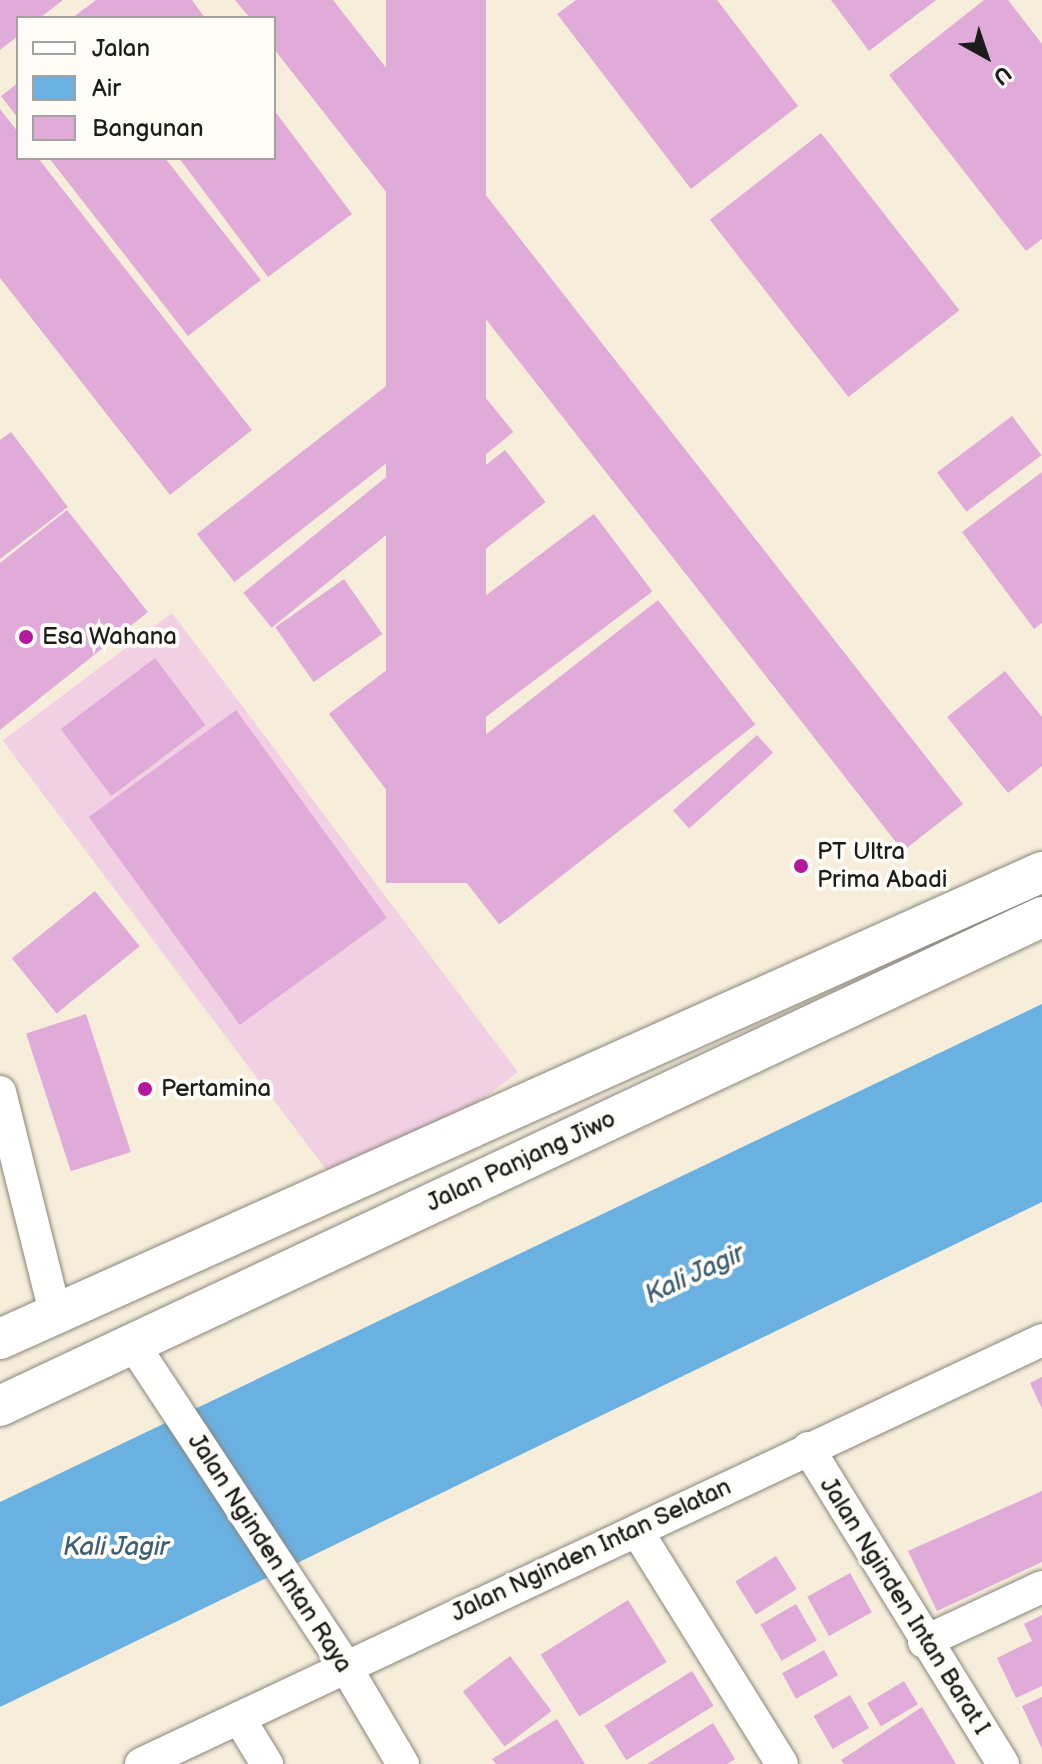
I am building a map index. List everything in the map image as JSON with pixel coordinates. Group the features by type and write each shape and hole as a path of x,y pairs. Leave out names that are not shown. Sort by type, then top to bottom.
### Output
{"main road":[{"name":"Jalan Panjang Jiwo","path":"0,1339 1042,872"},
{"name":"Jalan Panjang Jiwo","path":"0,1406 1042,917"}],"street":[{"path":"0,1092 55,1313"},
{"name":"Jalan Nginden Intan Selatan","path":"141,1764 344,1664 637,1531 1042,1340"},
{"name":"Jalan Nginden Intan Raya","path":"133,1344 344,1664 403,1764"},
{"name":"Jalan Nginden Intan Barat I","path":"808,1448 924,1642 1003,1764"},
{"path":"637,1531 782,1764"},
{"path":"924,1642 1042,1587"},
{"path":"239,1718 267,1764"}],"shaded area":[{"path":"172,613 518,1072 349,1200 3,741"}],"water":[{"name":"Kali Jagir","path":"1042,1004 1042,1202 0,1707 0,1502"}],"building":[{"path":"0,0 63,0 43,16 16,16 16,38 0,50"},
{"path":"96,0 192,0 204,16 75,16"},
{"path":"235,0 333,0 963,804 903,851 276,52 276,16 248,16"},
{"path":"386,0 486,0 486,883 386,883"},
{"path":"576,0 717,0 798,106 691,189 557,14"},
{"path":"831,0 936,0 869,51"},
{"path":"984,0 1008,0 1042,44 1042,239 1026,251 889,75"},
{"path":"16,85 16,115 1,96"},
{"path":"0,109 16,129 16,160 40,160 252,430 170,495 0,278"},
{"path":"276,113 352,214 268,277 180,160 276,160"},
{"path":"821,133 960,310 848,397 710,220"},
{"path":"51,160 167,160 261,280 188,336"},
{"path":"408,369 446,417 234,582 197,534"},
{"path":"485,397 513,432 272,628 243,593"},
{"path":"1012,416 1041,455 966,512 937,473"},
{"path":"11,432 68,507 0,559 0,440"},
{"path":"505,450 546,502 431,591 391,539"},
{"path":"1042,472 1042,623 1034,629 962,532"},
{"path":"67,510 148,612 0,730 0,563"},
{"path":"594,514 652,591 387,791 329,714"},
{"path":"344,579 382,634 314,682 275,627"},
{"path":"658,600 755,725 499,925 402,800"},
{"path":"155,658 206,725 111,796 61,729"},
{"path":"1005,671 1042,717 1042,766 1008,793 947,717"},
{"path":"236,710 387,918 240,1025 89,817"},
{"path":"757,735 773,753 689,828 673,811"},
{"path":"95,891 140,946 57,1014 12,958"},
{"path":"86,1014 131,1152 71,1171 26,1033"},
{"path":"1042,1377 1042,1409 1030,1383"},
{"path":"1042,1491 1042,1562 937,1611 908,1551"},
{"path":"776,1556 797,1589 756,1615 735,1581"},
{"path":"850,1573 872,1612 829,1636 807,1597"},
{"path":"628,1600 667,1662 579,1716 541,1655"},
{"path":"796,1604 817,1640 781,1661 760,1624"},
{"path":"1042,1615 1042,1686 1016,1698 997,1658 1032,1641 1024,1624"},
{"path":"824,1650 838,1675 796,1699 782,1673"},
{"path":"510,1656 552,1711 504,1747 463,1692"},
{"path":"692,1671 714,1706 626,1760 605,1726"},
{"path":"904,1681 918,1704 881,1726 867,1703"},
{"path":"850,1695 869,1728 833,1749 814,1716"},
{"path":"1042,1697 1042,1749 1022,1706"},
{"path":"922,1707 956,1764 844,1764 841,1760"},
{"path":"557,1719 585,1764 496,1764 492,1759"},
{"path":"713,1723 735,1759 727,1764 647,1764"}],"place":[{"name":"Esa Wahana","path":"26,637"},
{"name":"PT Ultra Prima Abadi","path":"801,866"},
{"name":"Pertamina","path":"145,1089"}]}
